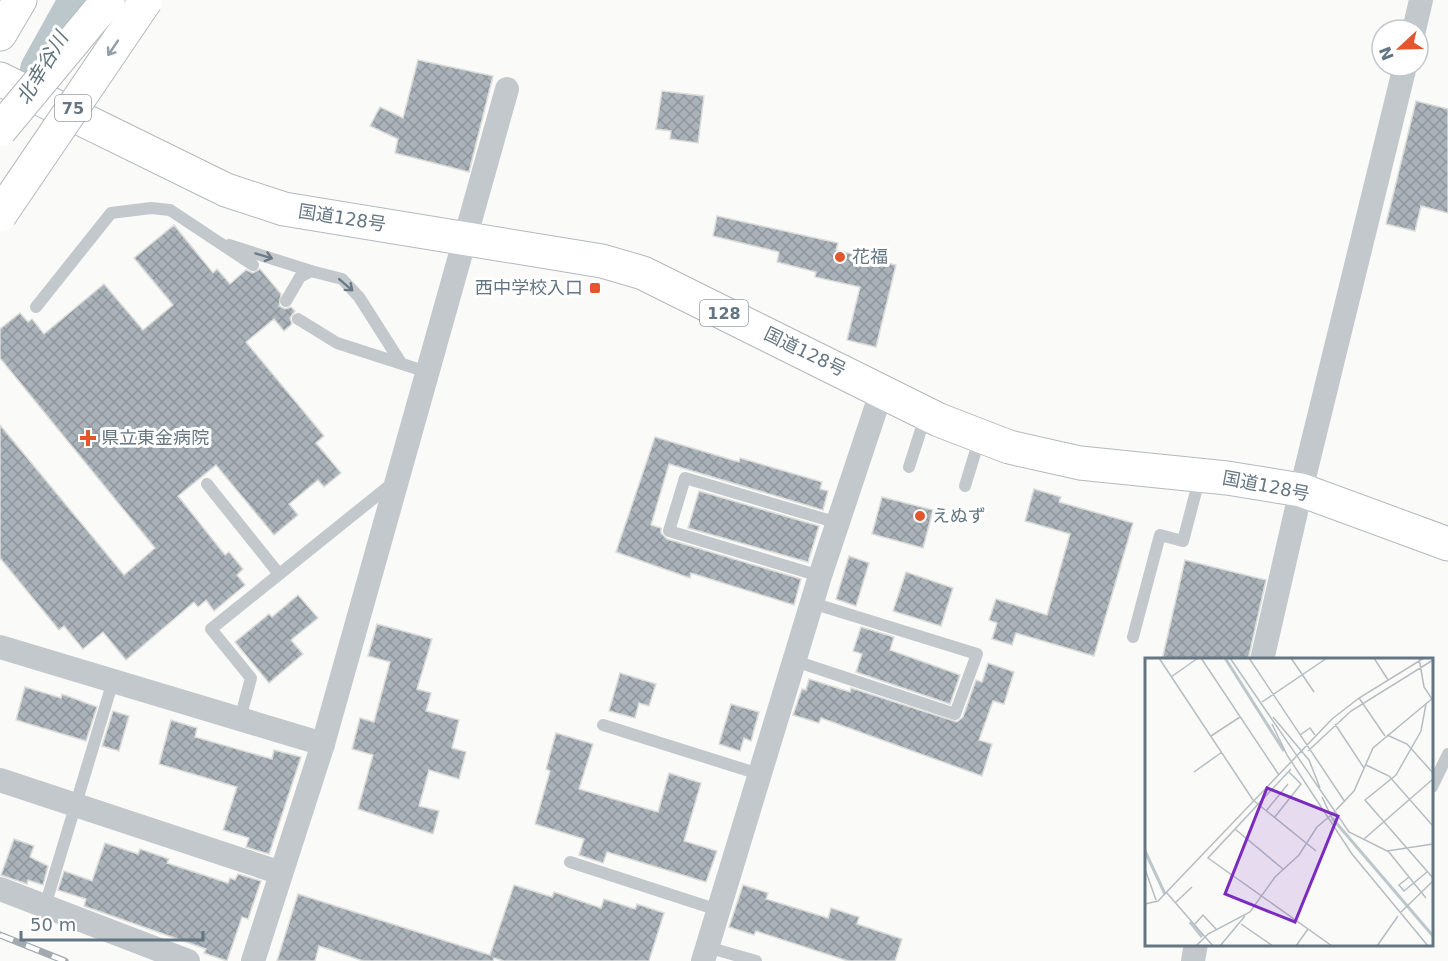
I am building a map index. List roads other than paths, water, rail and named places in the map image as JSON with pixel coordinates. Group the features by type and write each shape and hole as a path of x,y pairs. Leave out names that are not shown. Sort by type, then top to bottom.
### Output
{"main road":[{"path":"0,34 20,0"},
{"name":"75","path":"0,130 108,0"},
{"name":"75","path":"0,216 146,0"},
{"name":"国道128号","path":"0,79 226,190 284,209 602,261 643,273 927,413 1009,447 1080,463 1200,475 1300,490 1448,544"}],"street":[{"path":"1417,18 1421,0"},
{"path":"1262,658 1300,490 1402,78"},
{"path":"253,961 323,744 507,89"},
{"path":"705,954 820,576 882,390"},
{"path":"0,647 323,744"},
{"path":"0,780 281,873"},
{"path":"0,889 188,961"},
{"path":"1192,961 1196,946"}],"lane":[{"path":"36,307 111,213 151,208 170,210 253,265"},
{"path":"216,241 342,279 359,297 401,363"},
{"path":"286,301 300,277 311,271"},
{"path":"298,319 337,343 427,372"},
{"path":"909,467 927,413"},
{"path":"965,486 981,436"},
{"path":"1133,637 1160,535 1183,541 1200,475"},
{"path":"820,576 669,531 685,478 838,523"},
{"path":"240,719 251,678 210,629 397,480"},
{"path":"207,484 279,574"},
{"path":"795,661 955,714 977,654 812,603"},
{"path":"45,906 113,681"},
{"path":"603,725 759,774"},
{"path":"1433,783 1448,754"},
{"path":"570,861 718,910"},
{"path":"705,954 756,961"}],"waterway":[{"name":"北幸谷川","path":"42,70 81,0"}],"railway":[{"path":"0,935 65,961"}],"place":[{"name":"花福","path":"840,257"},
{"name":"西中学校入口","path":"595,288"},
{"name":"県立東金病院","path":"88,438"},
{"name":"えぬず","path":"920,516"}]}
